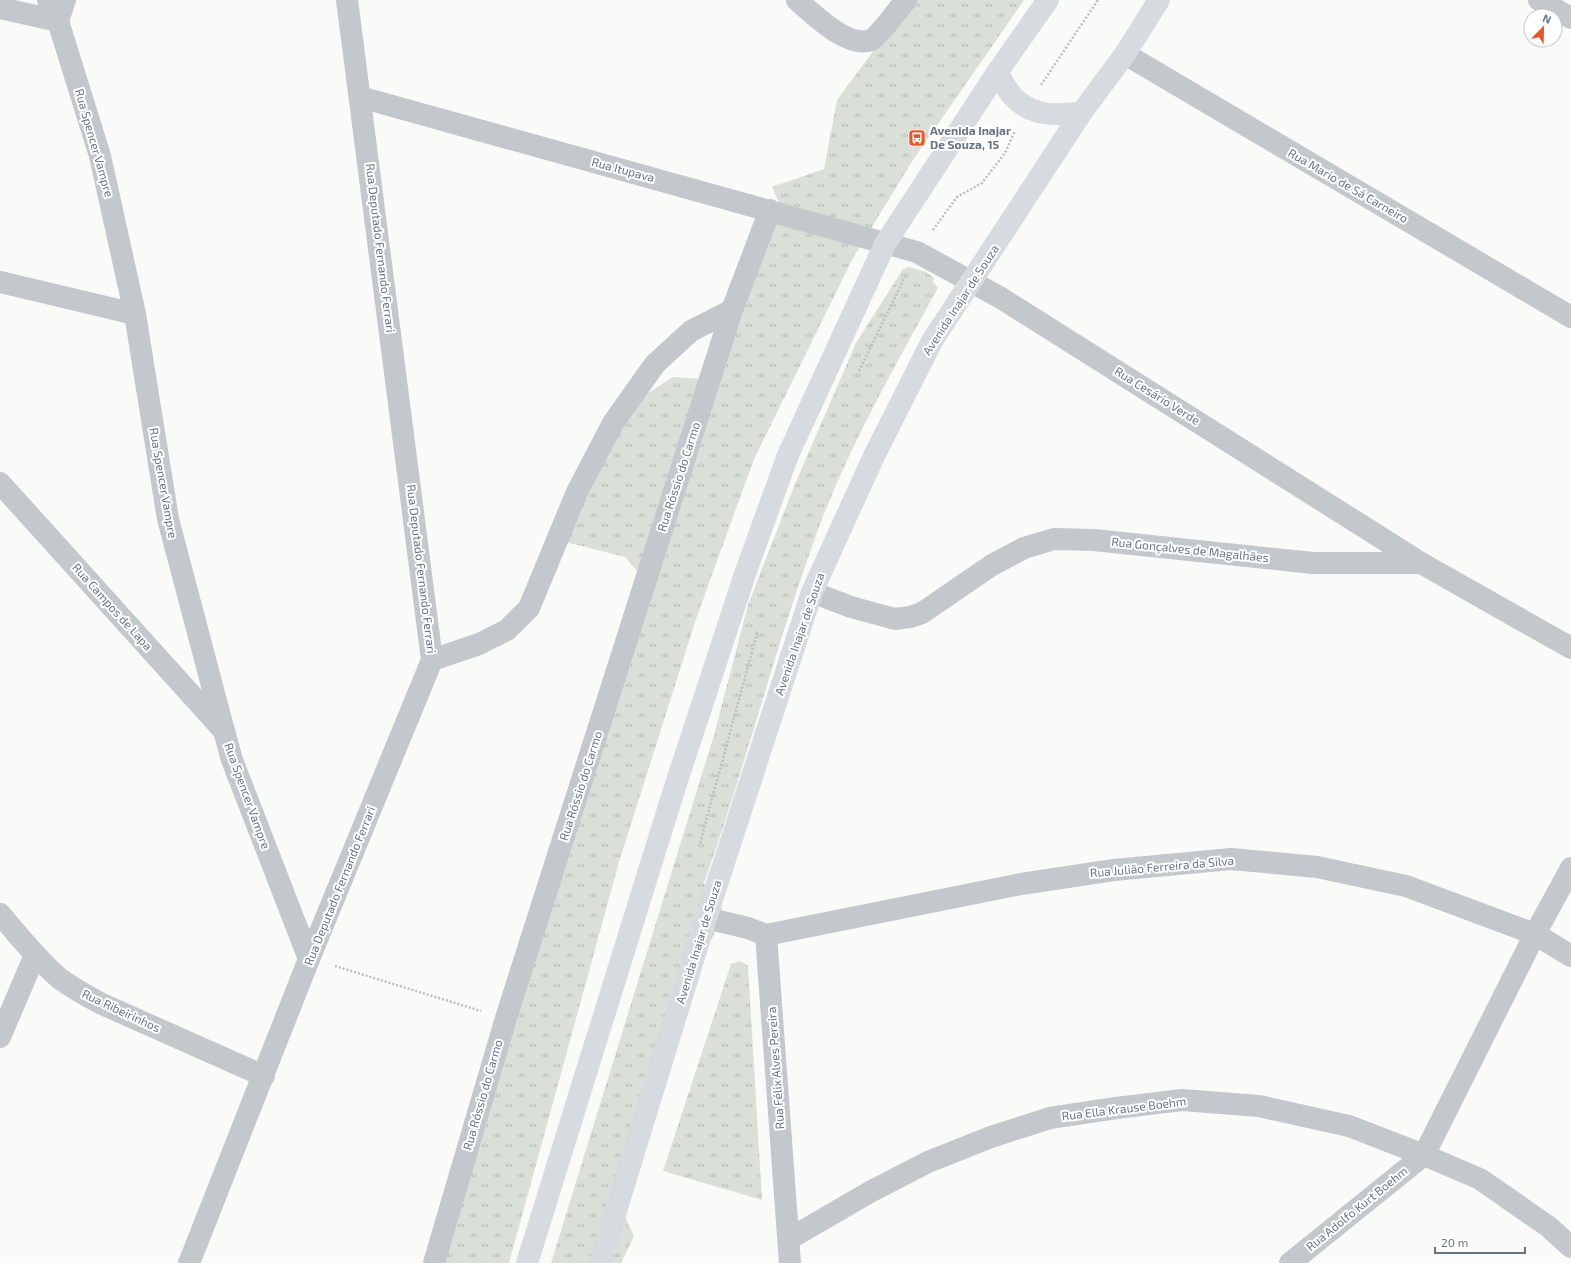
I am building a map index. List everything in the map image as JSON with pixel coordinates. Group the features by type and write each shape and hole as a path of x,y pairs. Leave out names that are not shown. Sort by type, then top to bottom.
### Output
{"main road":[{"path":"526,1263 674,790 746,571 788,455 885,244 998,71 1048,0"},
{"name":"Avenida Inajar de Souza","path":"600,1263 706,918 812,592 874,456 932,341 1082,112 1125,54 1159,0"},
{"path":"998,71 1003,85 1012,96 1029,110 1044,114 1064,116 1082,112"}],"street":[{"name":"Rua Spencer Vampre","path":"48,0 58,21 100,156 135,314 168,519 224,731 232,760 310,959"},
{"path":"0,8 58,21 65,0"},
{"name":"Rua Deputado Fernando Ferrari","path":"190,1263 310,959 432,660 347,0"},
{"path":"797,0 828,26 857,42 872,39 906,0"},
{"path":"1539,0 1571,18"},
{"name":"Rua Mario de Sá Carneiro","path":"1125,54 1571,317"},
{"name":"Rua Itupava","path":"360,97 770,210 885,244"},
{"name":"Rua Róssio do Carmo","path":"434,1263 506,1018 732,310 770,210"},
{"name":"Rua Cesário Verde","path":"885,244 917,252 1001,298 1421,563"},
{"path":"0,282 135,314"},
{"path":"432,660 480,644 506,630 529,608 577,492 613,423 655,364 691,331 732,310"},
{"name":"Rua Campos de Lapa","path":"0,483 224,731"},
{"name":"Rua Gonçalves de Magalhães","path":"812,592 851,607 895,619 910,617 922,613 992,565 1024,548 1054,539 1094,540 1313,563 1421,563 1571,648"},
{"name":"Rua Julião Ferreira da Silva","path":"766,934 1021,884 1114,870 1231,859 1317,867 1406,886 1535,934 1571,956"},
{"path":"1424,1155 1535,934 1571,868"},
{"name":"Rua Ribeirinhos","path":"0,914 35,955 59,978 80,992 102,1004 264,1076"},
{"path":"706,918 766,934"},
{"name":"Rua Félix Alves Pereira","path":"766,934 790,1263"},
{"path":"0,1037 35,955"},
{"name":"Rua Ella Krause Boehm","path":"789,1239 876,1188 928,1162 991,1137 1050,1118 1182,1100 1260,1106 1349,1126 1424,1155 1480,1179 1549,1227 1571,1247"},
{"name":"Rua Adolfo Kurt Boehm","path":"1290,1263 1424,1155"}],"path":[{"path":"1042,84 1098,0"},
{"path":"942,216 957,197 982,183 1005,153 1011,137"},
{"path":"310,959 506,1018"}],"green space":[{"path":"914,0 1024,0 913,160 854,256 754,459 696,619 619,862 509,1263 439,1263 650,586 625,557 562,541 608,442 642,397 673,377 705,379 781,207 772,187 824,169 837,100 891,27"},
{"path":"909,267 926,272 934,278 933,282 938,288 859,435 831,496 803,571 734,794 704,883 721,899 722,918 709,944 624,1215 634,1236 621,1263 551,1263 714,735 748,605 795,484 856,343 903,269"},
{"path":"740,961 748,966 762,1200 663,1171 731,964"}],"place":[{"name":"Avenida Inajar De Souza, 15","path":"917,138"}]}
